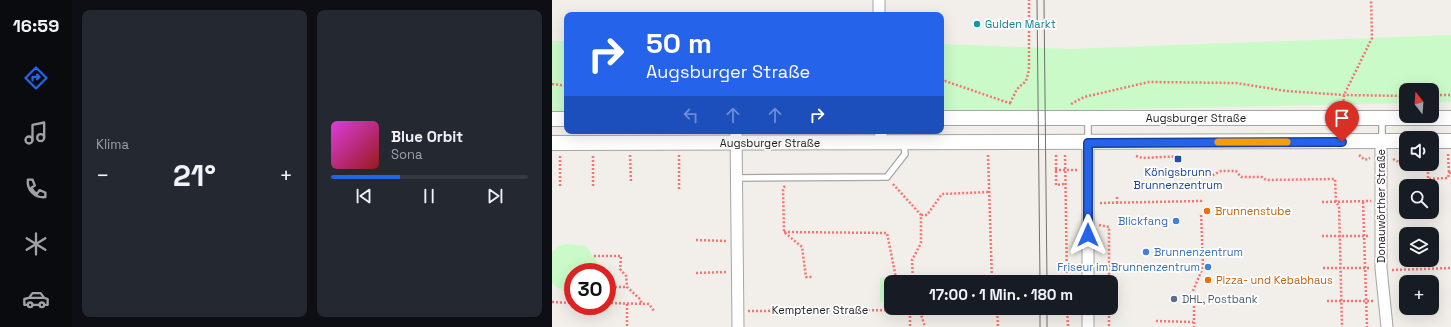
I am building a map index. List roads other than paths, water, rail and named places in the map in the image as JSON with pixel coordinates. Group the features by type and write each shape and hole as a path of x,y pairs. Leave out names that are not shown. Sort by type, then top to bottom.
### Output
{"street":[{"path":"879,0 880,12"},
{"name":"Augsburger Straße","path":"944,118 1451,118"},
{"path":"552,119 564,119"},
{"path":"737,137 736,178 738,327"},
{"name":"Augsburger Straße","path":"556,149 737,137 881,137 904,143 1399,142"},
{"name":"Donauwörther Straße","path":"1382,142 1381,269 1387,327"},
{"path":"1088,143 1088,275"},
{"path":"1439,143 1450,145"},
{"path":"1088,315 1088,327"}],"lane":[{"path":"1088,118 1088,143"},
{"path":"1382,118 1382,142"},
{"path":"736,178 887,177 905,154 904,143"}],"tram line":[{"path":"1037,0 1040,275"},
{"path":"1044,0 1047,275"},
{"path":"1040,315 1040,327"},
{"path":"1047,315 1047,327"}],"place":[{"name":"Gulden Markt","path":"977,24"},
{"name":"Königsbrunn Brunnenzentrum","path":"1178,159"},
{"name":"Brunnenstube","path":"1207,211"},
{"name":"Blickfang","path":"1176,221"},
{"name":"Brunnenzentrum","path":"1146,252"},
{"name":"Friseur im Brunnenzentrum","path":"1208,267"},
{"name":"Pizza- und Kebabhaus","path":"1208,280"},
{"name":"DHL, Postbank","path":"1174,299"}]}
